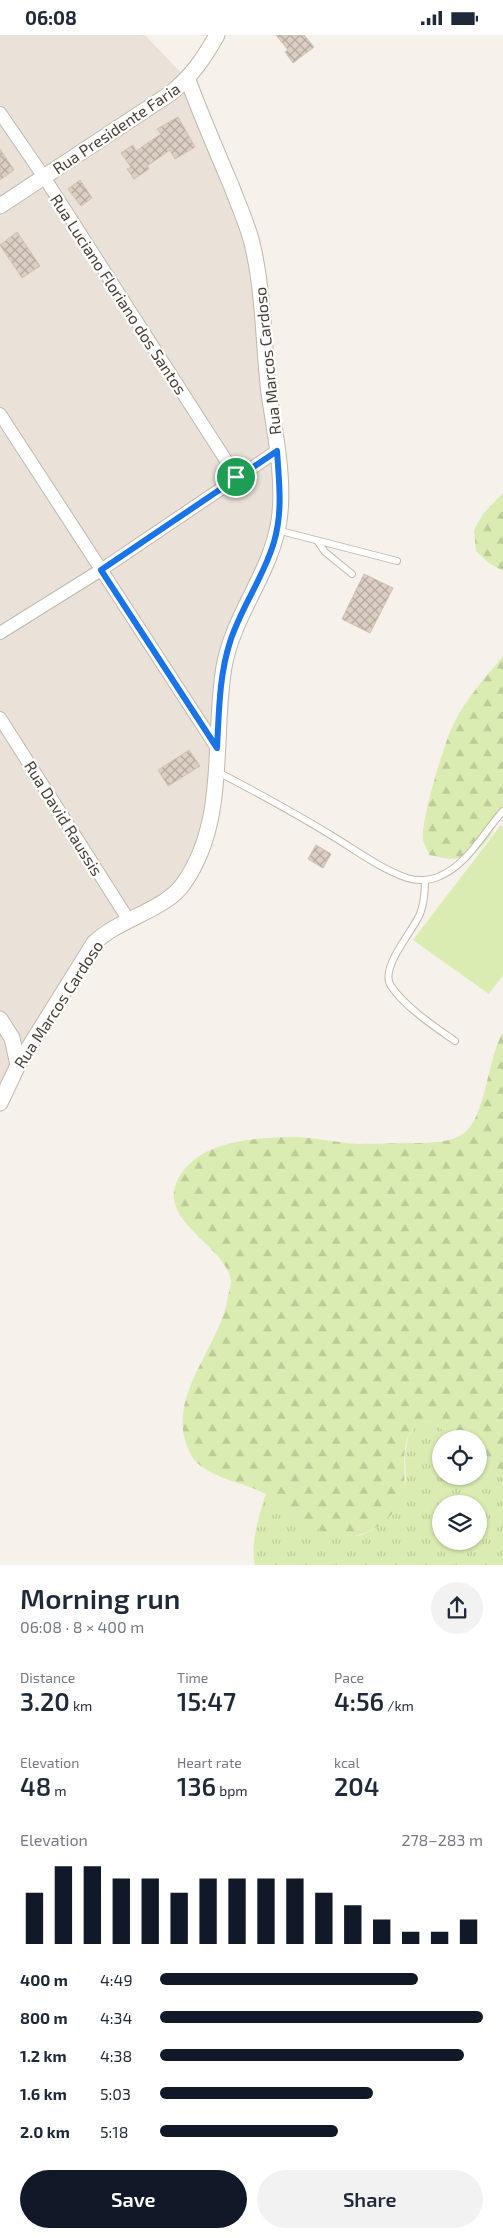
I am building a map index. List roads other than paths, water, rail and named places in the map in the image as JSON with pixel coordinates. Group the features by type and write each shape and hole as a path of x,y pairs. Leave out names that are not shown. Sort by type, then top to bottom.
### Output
{"street":[{"name":"Rua Presidente Faria","path":"0,206 150,108 188,79 198,67 217,35"},
{"name":"Rua Marcos Cardoso","path":"0,1103 18,1065 94,943 128,919 168,900 183,885 195,865 206,838 216,772 224,667 230,643 263,569 277,530 281,497 258,275 252,240 188,79"},
{"name":"Rua Luciano Floriano dos Santos","path":"0,113 44,177 236,477"},
{"path":"0,414 217,748"},
{"path":"0,633 101,570 277,451"},
{"name":"Rua David Raussis","path":"0,718 128,919"},
{"path":"0,1019 12,1039 18,1065"}],"lane":[{"path":"277,530 397,561"},
{"path":"318,542 325,551 352,574"},
{"path":"216,772 264,795 407,878 425,880 440,876 471,852 503,811"},
{"path":"425,880 425,896 420,915 398,949 388,975 390,985 419,1015 455,1041"}]}
